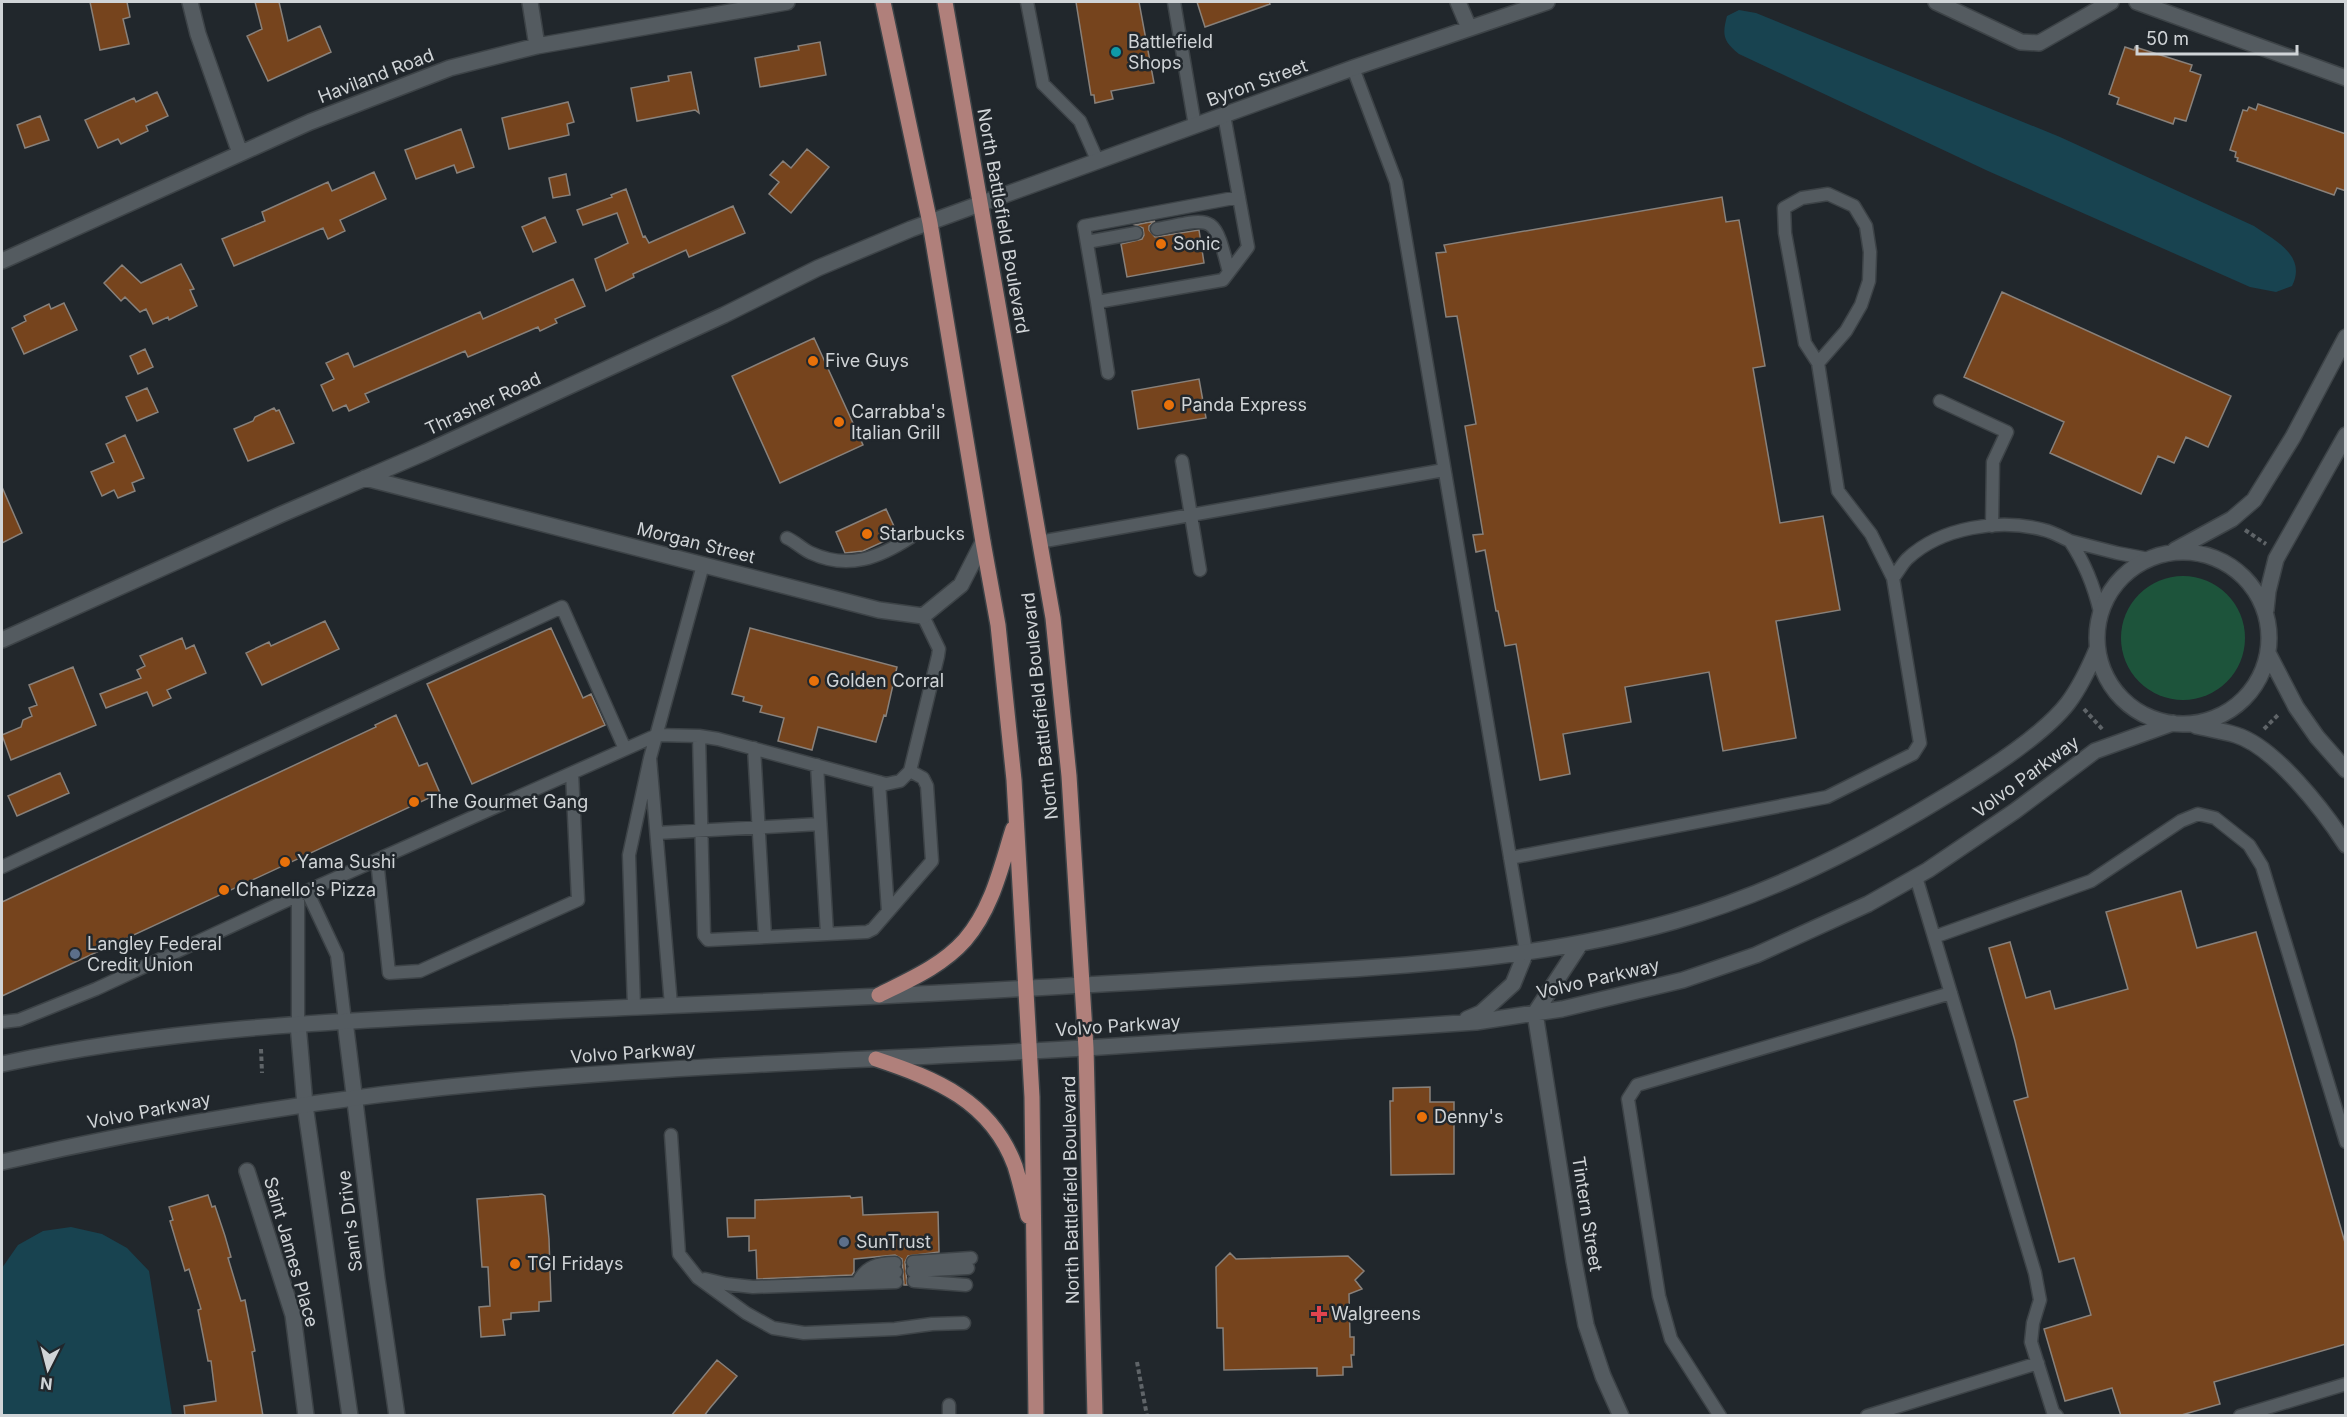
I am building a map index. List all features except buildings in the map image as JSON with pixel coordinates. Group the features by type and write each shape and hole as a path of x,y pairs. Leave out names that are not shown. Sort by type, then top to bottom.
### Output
{"main road":[{"name":"North Battlefield Boulevard","path":"883,2 930,223 982,542 998,625 1015,801 1032,1096 1036,1416"},
{"name":"North Battlefield Boulevard","path":"945,2 1053,618 1068,765 1086,1048 1095,1416"},
{"path":"879,995 938,963 965,939 984,911 995,888 1016,820"},
{"path":"876,1059 932,1079 963,1098 982,1116 998,1135 1014,1165 1034,1236"}],"street":[{"path":"190,2 198,34 240,153"},
{"path":"530,2 537,46"},
{"name":"Haviland Road","path":"2,261 363,100 450,68 537,46 787,2"},
{"path":"1458,2 1469,28"},
{"name":"Byron Street","path":"981,204 1353,68 1546,2"},
{"path":"1936,2 2021,42 2031,44 2039,43 2111,2"},
{"path":"2137,2 2346,78"},
{"name":"Thrasher Road","path":"2,640 724,315 818,268 910,229 981,204"},
{"name":"Volvo Parkway","path":"2180,724 2144,715 2120,698 2105,675 2097,649 2096,630 2107,595 2129,570 2149,559 2171,552 2232,519 2254,500 2294,437 2346,337"},
{"name":"Volvo Parkway","path":"2266,613 2268,591 2276,560 2346,435"},
{"name":"Morgan Street","path":"365,478 879,610 923,616"},
{"path":"923,616 961,585 982,542"},
{"name":"Volvo Parkway","path":"2,1162 120,1136 248,1113 510,1081 652,1070 1029,1052 1456,1024 1535,1013 1683,980 1756,955 1868,904 1916,877 2015,811 2095,751 2180,724 2209,720 2230,710 2248,695 2260,677 2269,655 2270,634 2266,613 2258,594 2246,578 2230,565 2211,556 2192,552 2171,552"},
{"name":"Volvo Parkway","path":"2,1064 91,1046 169,1035 298,1024 634,1006 1025,989 1398,967 1581,943 1677,920 1751,894 1824,864 1894,828 1961,787 2030,739 2067,705 2089,669 2097,649"},
{"path":"2269,655 2296,707 2317,737 2346,770"},
{"path":"2180,724 2237,735 2272,756 2285,768 2346,844"},
{"path":"1535,1013 1581,943"},
{"path":"1456,1024 1481,1013 1504,994 1513,984 1526,952"},
{"name":"Tintern Street","path":"1535,1013 1586,1325 1603,1376 1621,1416"},
{"name":"Sam's Drive","path":"345,1021 376,1280 397,1416"},
{"name":"Sam's Drive","path":"298,1024 305,1105 350,1416"},
{"name":"Saint James Place","path":"248,1171 293,1315 306,1416"}],"lane":[{"path":"1027,2 1043,84 1080,121 1098,162"},
{"path":"1174,2 1196,126"},
{"path":"1353,68 1396,182 1526,952"},
{"path":"1097,302 1223,280 1248,247 1224,115"},
{"path":"1510,858 1827,796 1913,754 1920,743 1893,578 1871,534 1838,491 1818,363 1805,343 1785,232 1784,208 1802,198 1828,194 1854,206 1866,226 1870,252 1869,281 1861,305 1846,331 1818,363"},
{"path":"1108,373 1084,226 1239,197"},
{"path":"1156,229 1195,221 1204,221 1212,225 1219,233 1229,272"},
{"path":"1087,242 1136,232"},
{"path":"1940,401 2007,432 1993,462 1992,526"},
{"path":"1182,461 1200,570"},
{"path":"1040,542 1444,470"},
{"path":"1893,578 1907,560 1931,542 1961,531 1992,526 2018,526 2044,530 2070,541 2117,554 2149,559"},
{"path":"787,538 818,556 847,562 861,561 911,537"},
{"path":"2070,541 2094,587 2100,612"},
{"path":"634,1006 629,855 650,758 703,565"},
{"path":"2,867 562,607 625,749"},
{"path":"2,1022 19,1020 96,989 302,893 657,735 699,735 886,784 900,781 910,771 939,649 923,616"},
{"path":"699,735 705,938 713,940 867,932 873,929 932,861 927,786 923,778 910,771"},
{"path":"754,748 765,937"},
{"path":"650,758 671,1005"},
{"path":"817,765 827,934"},
{"path":"377,860 389,973 420,971 578,900 572,772"},
{"path":"879,782 888,911"},
{"path":"1934,938 2091,881 2181,821 2198,814 2215,818 2249,845 2262,866 2346,1142"},
{"path":"657,833 820,824"},
{"path":"1916,877 2035,1273 2040,1300 2033,1323 2031,1342 2053,1412 2057,1416"},
{"path":"302,893 337,955 345,1021"},
{"path":"298,1024 302,893"},
{"path":"1720,1416 1671,1339 1659,1296 1629,1099 1637,1085 1951,993"},
{"path":"671,1135 679,1254 698,1278 746,1313 773,1328 804,1333 964,1323"},
{"path":"966,1285 913,1271 970,1263"},
{"path":"698,1278 753,1287 858,1282 896,1272 875,1265 864,1273 858,1282"},
{"path":"1867,1416 2038,1363"},
{"path":"2240,1416 2346,1384"}],"path":[{"path":"2242,528 2269,546"},
{"path":"2083,709 2105,732"},
{"path":"2264,730 2278,715"},
{"path":"261,1050 262,1073"},
{"path":"1137,1362 1148,1416"}],"green space":[{"path":"2183,576 2207,581 2227,594 2240,614 2245,638 2240,662 2227,682 2207,695 2183,700 2159,695 2139,682 2126,662 2121,638 2126,614 2139,594 2159,581"}],"water":[{"path":"1739,10 1756,13 2060,137 2254,226 2287,250 2295,266 2296,275 2292,286 2276,292 2250,287 1988,171 1739,54 1727,41 1724,33 1727,16"},
{"path":"71,1227 102,1234 127,1248 149,1271 172,1415 2,1415 2,1268 18,1245 43,1231"}],"place":[{"name":"Battlefield Shops","path":"1116,52"},
{"name":"Sonic","path":"1161,244"},
{"name":"Five Guys","path":"813,361"},
{"name":"Panda Express","path":"1169,405"},
{"name":"Carrabba's Italian Grill","path":"839,422"},
{"name":"Starbucks","path":"867,534"},
{"name":"Golden Corral","path":"814,681"},
{"name":"The Gourmet Gang","path":"414,802"},
{"name":"Yama Sushi","path":"285,862"},
{"name":"Chanello's Pizza","path":"224,890"},
{"name":"Langley Federal Credit Union","path":"75,954"},
{"name":"Denny's","path":"1422,1117"},
{"name":"SunTrust","path":"844,1242"},
{"name":"TGI Fridays","path":"515,1264"},
{"name":"Walgreens","path":"1319,1314"}]}
